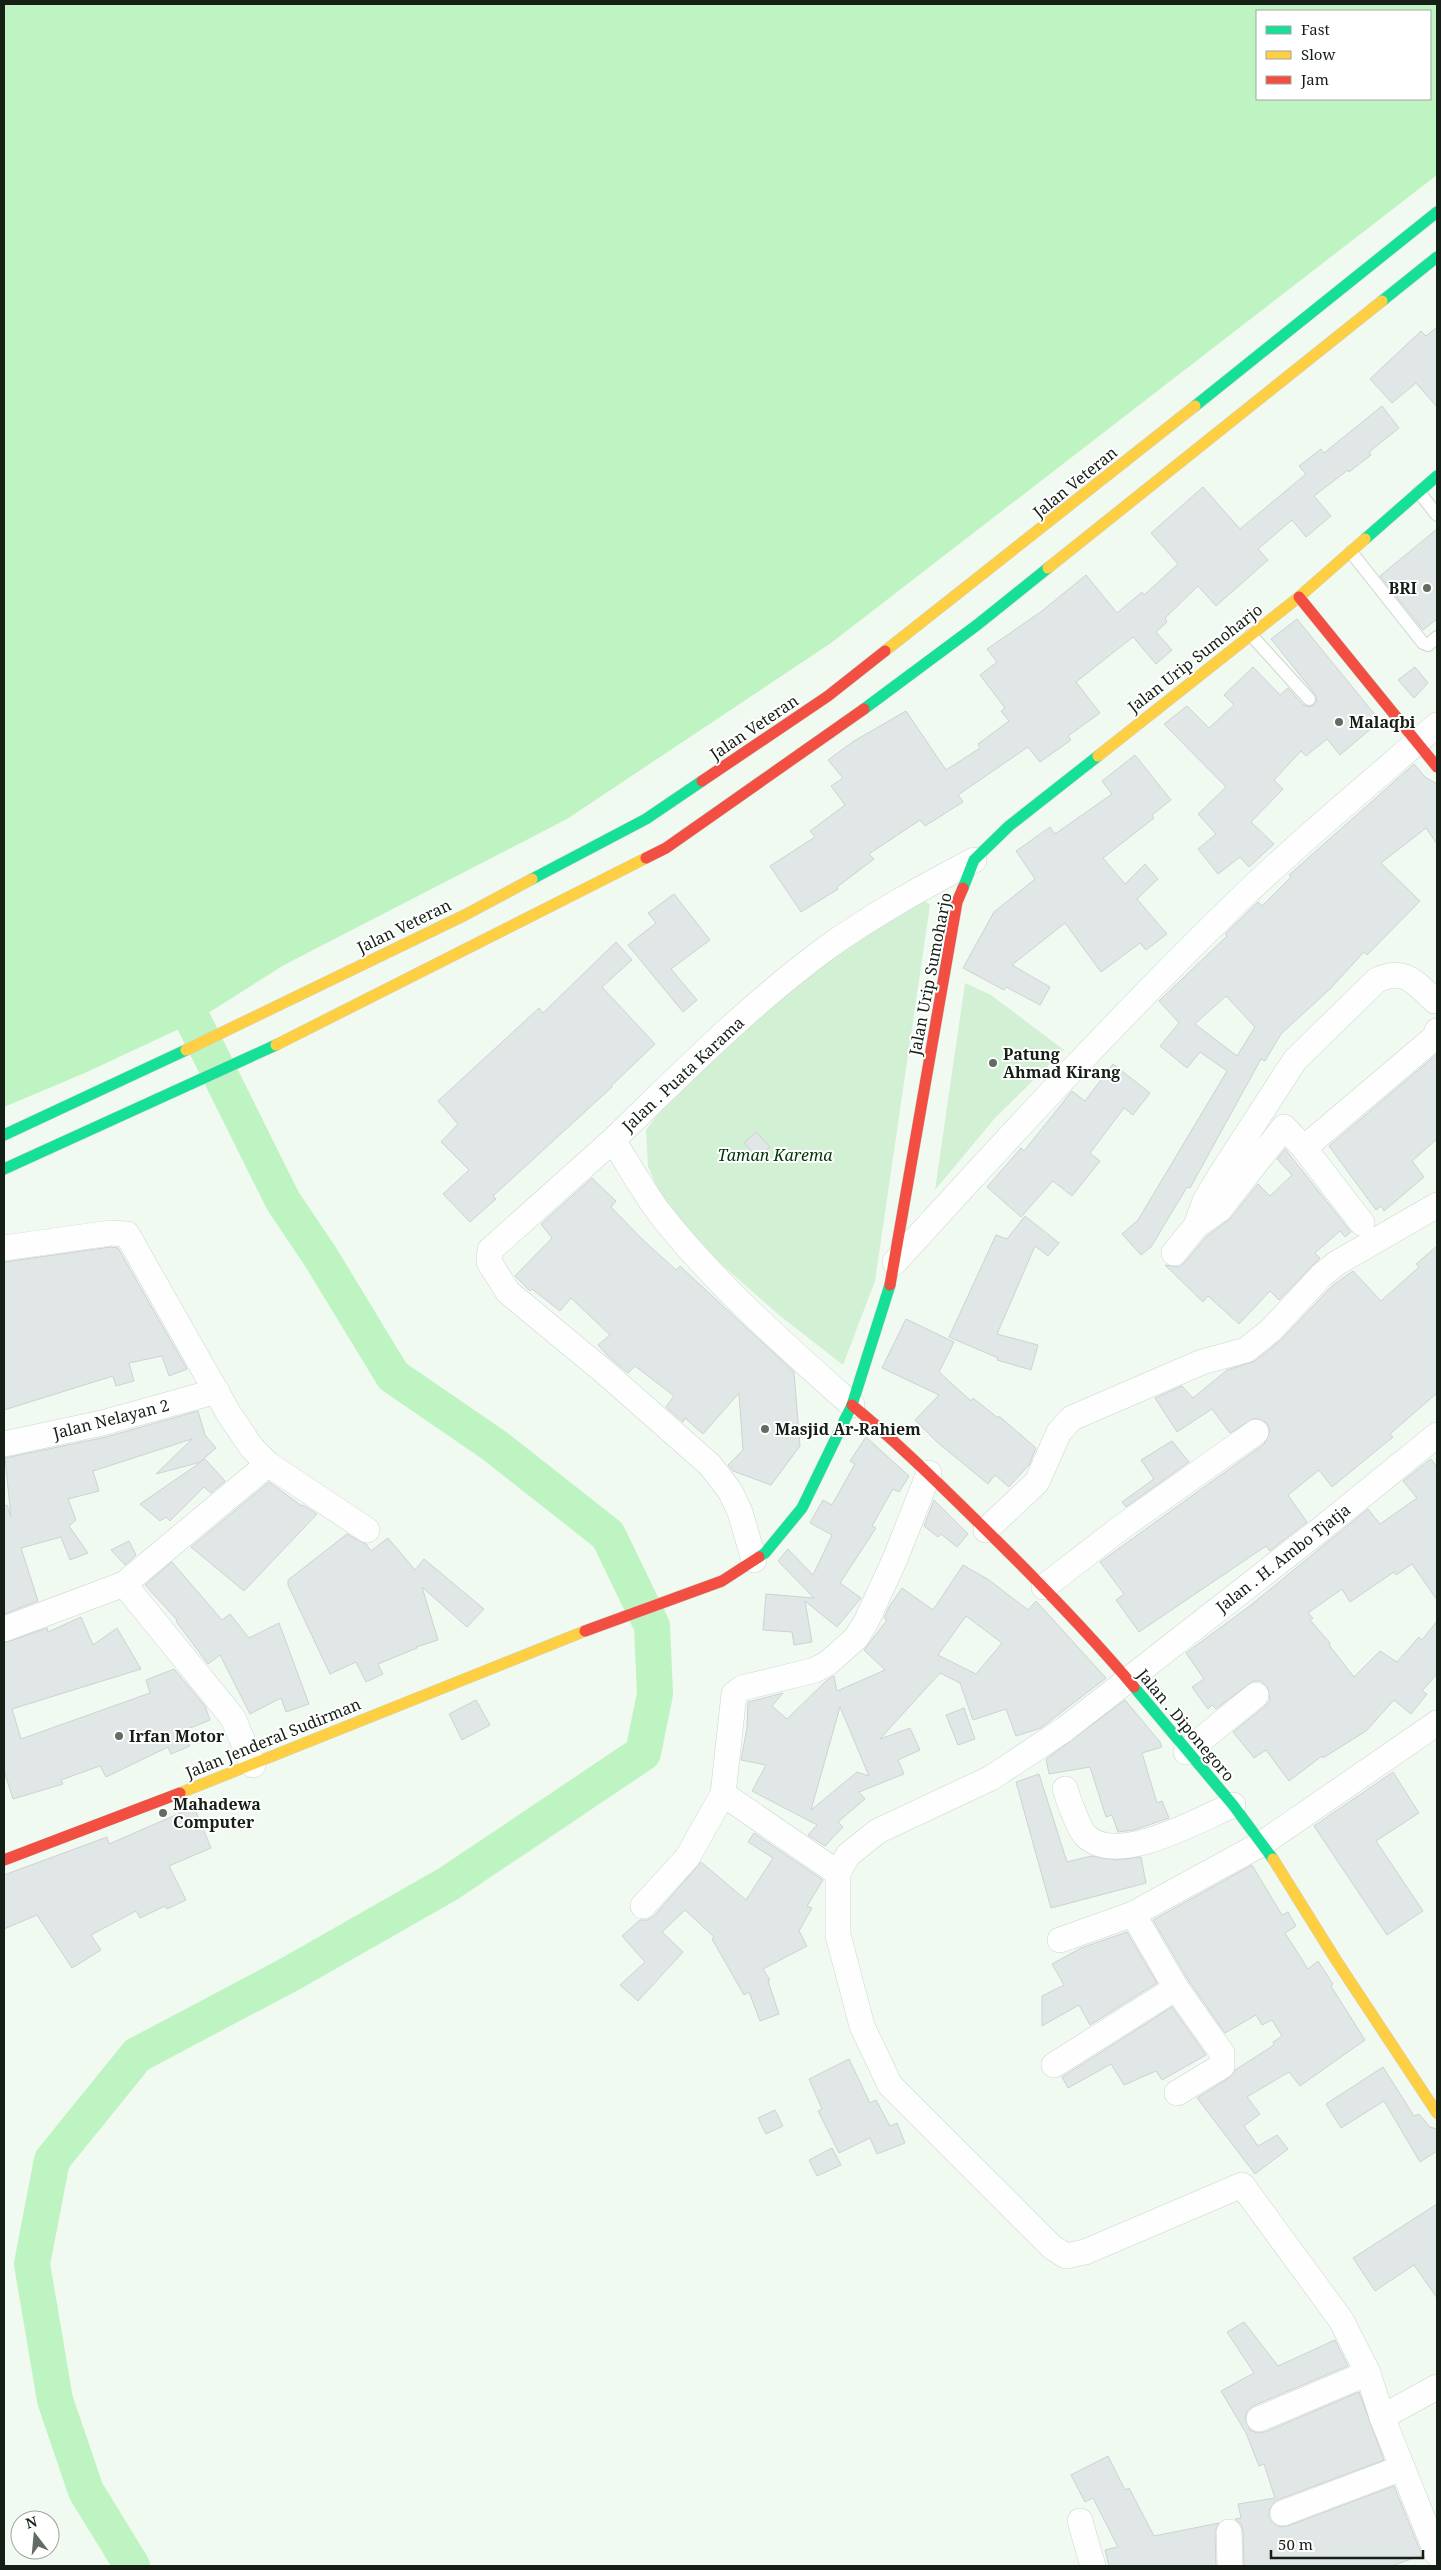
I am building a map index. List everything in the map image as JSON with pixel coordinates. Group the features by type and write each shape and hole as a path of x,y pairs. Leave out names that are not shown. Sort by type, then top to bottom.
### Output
{"main road":[{"name":"Jalan Veteran","path":"4,1136 465,915 646,819 828,696 1031,538 1437,212"},
{"path":"4,1169 309,1030 666,848 814,747 977,625 1437,257"},
{"name":"Jalan Urip Sumoharjo","path":"722,1581 765,1553 802,1508 852,1405 892,1278 957,902 974,860 1009,826 1299,597 1437,476"},
{"path":"1299,597 1437,767"},
{"name":"Jalan . Diponegoro","path":"852,1405 929,1473 1044,1587 1128,1681 1186,1752 1233,1805 1264,1843 1336,1960 1437,2113"},
{"name":"Jalan Jenderal Sudirman","path":"4,1860 253,1765 553,1643 722,1581"}],"street":[{"path":"895,1262 1027,1117 1236,903 1324,822 1437,725"},
{"name":"Jalan . Puata Karama","path":"852,1405 790,1350 684,1242 657,1209 613,1140 770,992 826,948 905,897 974,860"},
{"path":"1196,1226 1210,1193 1263,1113 1295,1060 1377,980 1393,975 1409,978 1436,1004"},
{"path":"1304,1148 1434,1037 1437,1031"},
{"path":"1263,1113 1284,1127 1304,1148 1362,1223"},
{"path":"1174,1253 1196,1226 1219,1210 1284,1127"},
{"path":"613,1140 490,1250 489,1262 508,1292 608,1375 710,1465 730,1491 740,1512 754,1560"},
{"path":"986,1530 1037,1482 1059,1432 1072,1418 1202,1362 1246,1350 1271,1330 1322,1275 1337,1263 1437,1205"},
{"path":"4,1248 110,1233 127,1234 230,1414 252,1448 268,1464 367,1530"},
{"name":"Jalan Nelayan 2","path":"4,1444 102,1423 217,1391"},
{"path":"1044,1587 1119,1529 1256,1432"},
{"name":"Jalan . H. Ambo Tjatja","path":"838,1873 848,1855 870,1837 991,1778 1065,1729 1437,1435"},
{"path":"4,1629 124,1584 268,1464"},
{"path":"643,1906 687,1858 723,1794 728,1765 734,1694 742,1688 815,1670 842,1652 856,1638 866,1622 895,1559 929,1473"},
{"path":"124,1584 232,1718 253,1765"},
{"path":"1186,1752 1256,1695"},
{"path":"1060,1940 1133,1914 1264,1843 1437,1723"},
{"path":"1065,1789 1072,1810 1084,1834 1099,1842 1119,1846 1137,1844 1168,1834 1233,1805"},
{"path":"723,1794 838,1873 838,1935 862,2026 890,2085 1052,2247 1066,2256 1085,2252 1242,2185 1341,2320 1391,2413 1402,2468 1437,2554"},
{"path":"1133,1914 1176,1988 1222,2053 1224,2061 1216,2072 1177,2093"},
{"path":"1054,2065 1176,1988"},
{"path":"1259,2419 1368,2373"},
{"path":"1391,2413 1437,2387"},
{"path":"1282,2513 1402,2468"},
{"path":"1080,2521 1093,2566"},
{"path":"1229,2532 1230,2566"},
{"path":"1430,2566 1437,2563"}],"lane":[{"path":"1419,492 1437,515"},
{"path":"1351,552 1423,643 1428,644 1437,637"},
{"path":"1251,635 1309,699"}],"green space":[{"name":"Taman Karema","path":"920,896 930,905 875,1281 843,1365 779,1315 704,1249 665,1207 648,1166 646,1130 680,1084 775,997"},
{"path":"965,983 991,995 1064,1050 995,1118 935,1190"}],"shaded area":[{"path":"4,4 1437,4 1437,175 831,643 567,819 284,965 194,1022 87,1072 4,1107"}],"building":[{"path":"1437,327 1437,407 1416,383 1392,403 1370,379 1421,331 1426,336"},
{"path":"1382,406 1399,428 1369,452 1371,455 1314,496 1331,516 1306,537 1292,520 1258,549 1268,560 1216,606 1198,586 1165,618 1167,622 1156,632 1172,650 1156,664 1133,637 1076,682 1100,713 1068,736 1071,740 1040,762 1028,747 958,795 963,802 925,826 920,820 869,854 874,859 837,887 838,889 801,912 770,866 815,837 810,831 845,805 831,786 843,778 828,760 854,741 906,711 946,770 980,748 978,744 1009,721 1001,711 1005,708 980,675 997,662 987,649 1042,611 1086,575 1117,613 1142,592 1144,595 1178,564 1151,533 1203,487 1240,529 1306,474 1299,466 1321,449 1324,453"},
{"path":"1437,529 1437,619 1423,630 1380,576"},
{"path":"1297,619 1380,721 1340,755 1327,739 1306,756 1301,751 1274,780 1283,789 1251,822 1274,844 1249,867 1240,857 1218,874 1198,849 1216,834 1198,814 1226,787 1164,724 1187,706 1209,728 1234,705 1224,695 1253,667 1280,695 1288,688 1303,705 1310,707 1314,705 1317,701 1315,694 1271,639"},
{"path":"1415,667 1428,683 1414,698 1398,680"},
{"path":"1135,755 1171,800 1152,815 1154,818 1103,858 1125,884 1145,864 1158,879 1137,899 1167,934 1146,950 1140,943 1101,972 1065,923 1012,965 1050,987 1040,1005 1006,987 1004,990 963,968 994,912 1035,879 1016,851 1050,827 1055,834 1112,794 1102,781"},
{"path":"1414,764 1425,777 1437,784 1437,844 1426,828 1381,863 1420,901 1367,955 1364,952 1330,989 1281,1034 1265,1061 1261,1059 1190,1188 1187,1187 1151,1247 1141,1255 1122,1234 1138,1220 1227,1071 1200,1052 1187,1068 1160,1046 1179,1023 1159,1001 1227,936 1225,934 1258,902 1262,906 1291,877 1289,875","holes":["1226,996 1255,1027 1237,1056 1195,1024"]},
{"path":"674,894 710,940 671,969 697,1000 683,1012 628,945 656,923 648,913"},
{"path":"616,942 632,960 602,987 655,1044 612,1087 493,1196 496,1199 470,1222 443,1194 469,1170 441,1142 458,1124 438,1101 539,1008 543,1013"},
{"path":"1437,1054 1437,1139 1412,1161 1424,1177 1384,1211 1381,1206 1376,1210 1329,1146"},
{"path":"1113,1064 1150,1093 1133,1115 1124,1108 1090,1153 1100,1161 1072,1196 1053,1181 1021,1217 987,1187 1021,1148 1024,1151 1072,1091 1085,1101"},
{"path":"756,1132 770,1147 758,1158 744,1143"},
{"path":"1285,1149 1351,1232 1345,1237 1340,1231 1315,1253 1320,1258 1279,1300 1270,1291 1239,1324 1208,1296 1203,1302 1165,1265 1179,1267 1185,1262 1206,1237 1230,1219 1258,1184 1270,1196 1292,1175 1277,1159"},
{"path":"592,1178 616,1201 611,1207 642,1239 676,1270 680,1266 794,1372 800,1446 771,1485 733,1471 728,1465 743,1450 739,1393 703,1434 685,1418 683,1422 666,1407 674,1396 635,1366 628,1373 609,1357 598,1345 610,1335 571,1298 560,1311 532,1289 530,1291 515,1276 552,1238 541,1224"},
{"path":"1025,1216 1059,1243 1048,1256 1035,1246 997,1334 1038,1345 1031,1370 997,1360 998,1358 949,1337 996,1235 1007,1239"},
{"path":"1437,1246 1437,1393 1390,1434 1393,1437 1332,1487 1319,1470 1288,1495 1307,1522 1270,1551 1266,1546 1139,1632 1116,1600 1124,1594 1100,1562 1264,1444 1270,1431 1267,1423 1255,1418 1230,1433 1212,1409 1177,1432 1155,1398 1182,1386 1193,1398 1227,1370 1255,1361 1281,1340 1332,1286 1353,1271 1381,1301 1419,1267 1416,1264"},
{"path":"111,1247 118,1248 187,1369 169,1376 162,1356 129,1363 134,1381 116,1386 113,1376 4,1410 4,1262"},
{"path":"906,1319 954,1342 939,1372 971,1401 973,1398 998,1418 999,1416 1036,1448 1029,1465 1009,1487 995,1475 988,1484 937,1442 915,1420 939,1395 882,1368"},
{"path":"198,1411 205,1435 216,1448 201,1461 205,1459 225,1481 211,1493 204,1487 170,1521 166,1517 160,1521 140,1504 201,1462 156,1474 192,1439 93,1471 99,1491 68,1499 76,1520 69,1526 88,1553 70,1560 61,1537 21,1548 38,1601 4,1614 4,1506 7,1505 11,1517 5,1458 106,1437"},
{"path":"866,1437 909,1476 899,1492 893,1489 872,1526 876,1528 840,1583 861,1598 837,1627 805,1601 812,1642 794,1645 792,1632 763,1630 766,1594 814,1598 778,1561 788,1549 813,1575 832,1535 810,1523 823,1500 832,1505 855,1464 850,1461"},
{"path":"1172,1441 1189,1462 1126,1507 1122,1502 1154,1479 1141,1460"},
{"path":"1431,1459 1437,1467 1437,1600 1412,1564 1396,1575 1394,1572 1350,1602 1342,1589 1308,1613 1313,1618 1310,1620 1330,1643 1329,1645 1354,1677 1380,1651 1397,1662 1419,1637 1422,1640 1437,1621 1437,1674 1422,1691 1427,1694 1411,1714 1394,1700 1366,1731 1323,1758 1322,1756 1289,1781 1266,1750 1254,1758 1233,1732 1270,1700 1267,1686 1261,1681 1253,1681 1216,1709 1212,1705 1208,1709 1192,1687 1204,1679 1186,1653 1251,1605 1368,1509 1380,1524 1417,1498 1403,1481"},
{"path":"269,1482 302,1506 317,1514 244,1591 191,1547"},
{"path":"934,1500 968,1534 957,1547 941,1534 938,1537 924,1526"},
{"path":"347,1534 366,1544 371,1551 388,1538 415,1570 424,1559 484,1609 467,1627 422,1587 438,1640 416,1647 378,1664 383,1674 366,1682 356,1662 330,1674 288,1585 288,1580"},
{"path":"129,1541 136,1555 125,1565 111,1550"},
{"path":"172,1562 222,1620 230,1614 249,1638 279,1623 309,1704 286,1712 281,1698 250,1714 220,1655 208,1664 177,1620 145,1585"},
{"path":"963,1565 989,1580 1028,1610 1036,1601 1106,1678 1041,1728 1016,1736 1006,1709 973,1720 960,1683 940,1673 880,1739 910,1728 920,1750 898,1760 904,1774 859,1792 865,1799 838,1822 843,1827 825,1846 808,1835 817,1825 752,1791 766,1765 741,1760 747,1728 748,1702 783,1693 772,1706 787,1719 826,1681 834,1676 837,1691 885,1670 864,1650 887,1620 884,1618 889,1607 902,1588 933,1610","holes":["966,1616 1002,1643 976,1674 938,1655","840,1707 869,1776 857,1772 811,1810"]},
{"path":"81,1617 93,1645 117,1628 141,1669 12,1709 21,1739 150,1693 146,1680 174,1669 205,1706 210,1720 183,1731 190,1746 171,1754 168,1747 106,1777 100,1766 61,1780 63,1784 13,1799 4,1771 4,1643 47,1628 48,1632"},
{"path":"476,1700 490,1725 462,1740 449,1714"},
{"path":"1125,1700 1160,1742 1162,1747 1142,1753 1157,1803 1162,1801 1169,1818 1134,1830 1118,1832 1112,1815 1106,1817 1090,1767 1049,1774 1046,1759"},
{"path":"964,1708 975,1739 958,1745 946,1715"},
{"path":"1393,1772 1419,1813 1376,1841 1423,1911 1387,1935 1314,1826"},
{"path":"1039,1774 1067,1862 1091,1856 1115,1860 1141,1857 1146,1883 1051,1908 1016,1782"},
{"path":"194,1807 211,1848 169,1866 186,1900 167,1909 165,1906 140,1918 136,1911 91,1935 101,1950 72,1968 37,1915 4,1929 4,1875 107,1837 109,1844"},
{"path":"754,1833 823,1880 807,1906 812,1908 799,1931 807,1946 763,1969 770,1980 768,1981 779,2014 760,2021 749,1992 744,1995 712,1939 714,1937 685,1910 662,1932 683,1952 638,2001 620,1985 645,1962 622,1936 640,1920 647,1920 654,1916 701,1862 746,1900 773,1858 748,1842"},
{"path":"1252,1865 1282,1915 1288,1912 1296,1926 1285,1933 1308,1969 1318,1961 1333,1984 1331,1986 1365,2040 1300,2086 1289,2072 1247,2097 1260,2114 1244,2126 1258,2146 1277,2135 1288,2149 1255,2174 1197,2098 1229,2078 1235,2070 1271,2047 1274,2044 1273,2042 1282,2036 1272,2020 1262,2025 1256,2015 1225,2033 1188,1980 1153,1920"},
{"path":"1127,1932 1157,1983 1090,2025 1079,2005 1042,2026 1042,1996 1064,1985 1052,1964 1081,1948"},
{"path":"1172,2007 1206,2055 1162,2080 1156,2071 1124,2085 1111,2064 1068,2088 1062,2077"},
{"path":"849,2059 870,2103 876,2100 890,2126 897,2123 905,2143 877,2154 870,2138 839,2153 818,2111 822,2109 809,2079"},
{"path":"1383,2067 1414,2116 1419,2114 1430,2127 1437,2129 1437,2151 1420,2162 1384,2101 1341,2128 1326,2104"},
{"path":"775,2110 783,2126 766,2134 758,2118"},
{"path":"832,2148 841,2165 817,2176 809,2160"},
{"path":"1437,2204 1437,2298 1414,2265 1375,2291 1353,2258"},
{"path":"1244,2322 1278,2366 1335,2340 1348,2366 1253,2406 1247,2411 1245,2418 1250,2430 1257,2433 1265,2432 1359,2392 1384,2460 1277,2500 1269,2510 1269,2518 1280,2527 1288,2526 1394,2486 1422,2555 1392,2566 1244,2566 1243,2531 1241,2524 1235,2519 1241,2518 1238,2504 1275,2498 1264,2464 1259,2466 1246,2433 1221,2391 1254,2373 1227,2332"},
{"path":"1108,2456 1125,2490 1129,2488 1154,2536 1219,2523 1215,2532 1216,2566 1109,2566 1105,2550 1118,2547 1093,2498 1085,2502 1071,2475"}],"waterway":[{"path":"132,2566 86,2491 55,2400 32,2264 52,2160 137,2055 290,1974 448,1884 643,1753 655,1694 652,1626 608,1535 495,1446 393,1376 320,1256 283,1201 194,1022"}],"traffic: fast":[{"path":"1195,406 1437,212"},
{"path":"1382,301 1437,257"},
{"path":"1365,539 1437,476"},
{"path":"864,709 977,625 1048,568"},
{"path":"963,888 974,860 1009,826 1098,756"},
{"path":"532,879 646,819 702,781"},
{"path":"4,1169 276,1045"},
{"path":"4,1135 186,1050"},
{"path":"759,1557 765,1553 802,1508 852,1405 890,1285"},
{"path":"1134,1687 1233,1805 1273,1859"}],"traffic: slow":[{"path":"1048,568 1382,301"},
{"path":"885,651 1195,406"},
{"path":"1098,756 1299,597 1365,539"},
{"path":"276,1045 646,858"},
{"path":"186,1050 465,915 532,879"},
{"path":"180,1793 585,1631"},
{"path":"1273,1859 1336,1960 1437,2113"}],"traffic: jam":[{"path":"1299,597 1437,767"},
{"path":"702,781 828,696 885,651"},
{"path":"646,858 666,848 864,709"},
{"path":"890,1285 957,902 963,888"},
{"path":"852,1405 886,1434 983,1527 1080,1625 1134,1687"},
{"path":"585,1631 722,1581 759,1557"},
{"path":"4,1860 180,1793"}],"place":[{"name":"BRI","path":"1427,588"},
{"name":"Malaqbi","path":"1339,722"},
{"name":"Patung Ahmad Kirang","path":"993,1063"},
{"name":"Masjid Ar-Rahiem","path":"765,1429"},
{"name":"Irfan Motor","path":"119,1736"},
{"name":"Mahadewa Computer","path":"163,1813"}]}
